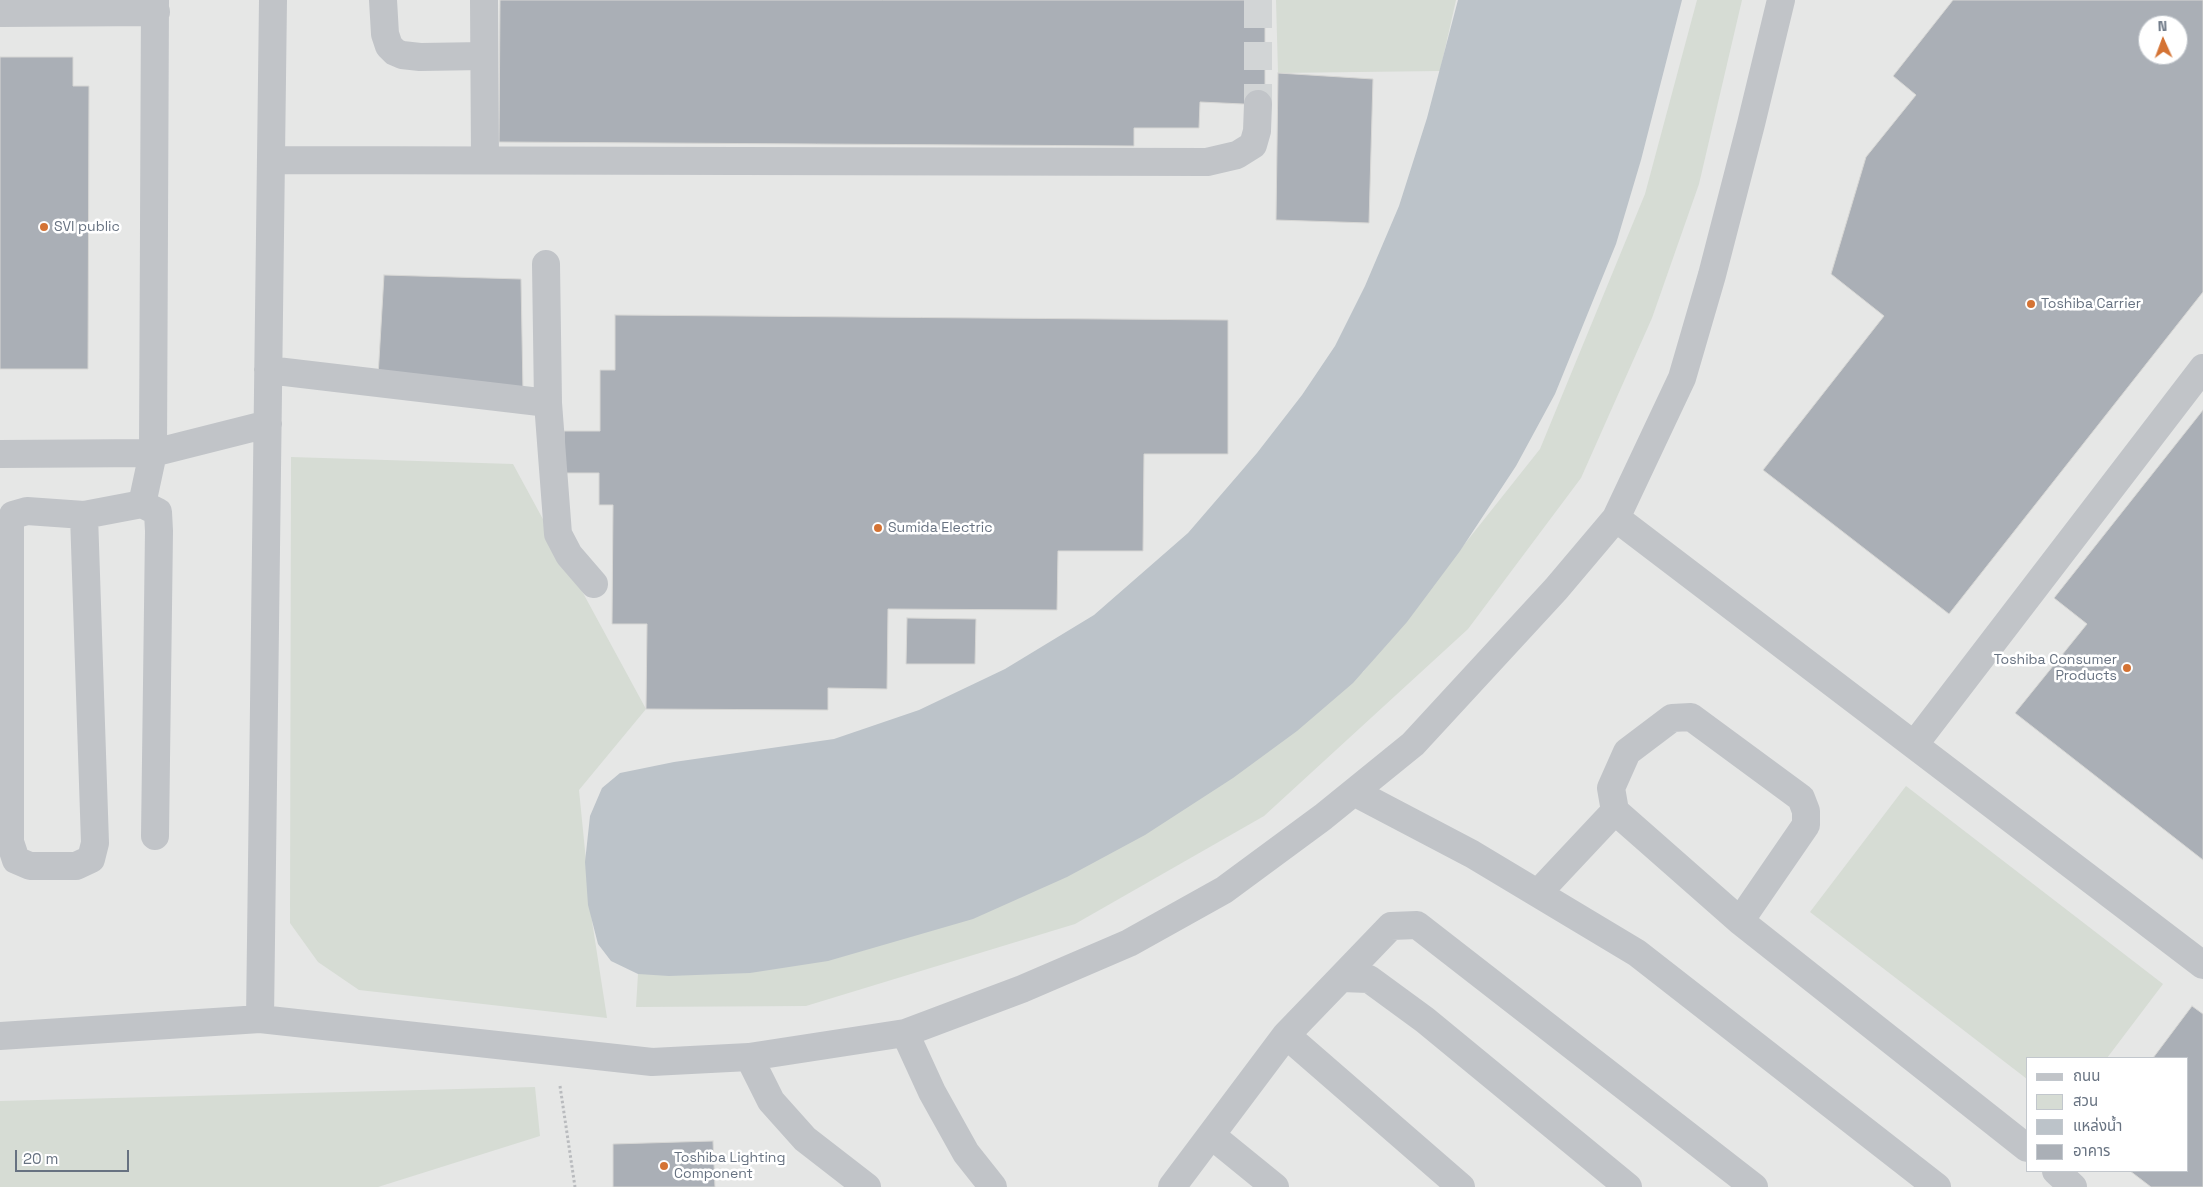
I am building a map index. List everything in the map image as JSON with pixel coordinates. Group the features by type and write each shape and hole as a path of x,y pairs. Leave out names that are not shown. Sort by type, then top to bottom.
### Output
{"street":[{"path":"260,1018 273,0"},
{"path":"383,0 385,34 389,46 395,52 402,55 420,57 484,56"},
{"path":"484,0 485,160"},
{"path":"0,1036 260,1018 652,1062 749,1057 905,1033 1022,989 1129,943 1224,890 1323,817 1413,744 1556,589 1616,518 1682,378 1751,124 1780,0"},
{"path":"0,13 156,6 153,453 142,504"},
{"path":"271,160 1208,162 1237,156 1253,145 1257,132 1258,104"},
{"path":"546,264 548,404 558,534 569,555 594,584"},
{"path":"1914,745 2203,368"},
{"path":"268,370 548,404"},
{"path":"0,454 153,453 268,424"},
{"path":"84,515 95,843 91,858 76,866 30,866 16,860 10,842 5,632 10,524 6,511 84,515 142,504 158,512 159,531 155,836"},
{"path":"1616,518 2203,965"},
{"path":"1740,921 1806,825 1806,811 1801,798 1691,717 1672,718 1627,752 1611,788 1614,811 1740,921 2026,1147"},
{"path":"1354,792 1472,854 1637,953 1937,1187"},
{"path":"1538,892 1614,811"},
{"path":"1172,1187 1286,1035 1391,926 1417,925 1754,1187"},
{"path":"1341,978 1369,979 1401,1002 1628,1187"},
{"path":"905,1033 932,1092 966,1153 993,1187"},
{"path":"1286,1035 1461,1187"},
{"path":"749,1057 771,1101 805,1139 867,1187"},
{"path":"1211,1136 1274,1187"},
{"path":"2057,1172 2073,1187"}],"path":[{"path":"554,1051 575,1187"}],"shaded area":[{"path":"0,0 2203,0 2203,1187 0,1187"}],"green space":[{"path":"1276,0 1456,0 1440,71 1278,73"},
{"path":"1697,0 1742,0 1699,184 1652,318 1581,478 1468,629 1264,816 1075,924 806,1006 636,1007 638,974 750,973 1363,672 1540,449 1645,194"},
{"path":"291,457 513,464 646,709 579,790 592,921 607,1018 359,990 318,962 290,923"},
{"path":"1906,786 2163,984 2108,1057 2026,1057 2026,1078 1810,912"},
{"path":"535,1087 540,1136 378,1187 0,1187 0,1101"}],"water":[{"path":"1458,0 1682,0 1641,160 1616,244 1555,394 1516,466 1460,551 1407,622 1353,683 1297,731 1233,778 1145,835 1067,877 973,919 828,961 750,973 669,976 638,974 611,961 598,944 588,905 585,862 590,816 602,788 620,773 674,762 834,739 919,710 1005,669 1094,615 1188,533 1257,453 1302,395 1335,346 1365,286 1399,206 1427,118"}],"building":[{"path":"500,0 1265,0 1265,105 1200,102 1199,128 1134,128 1134,146 499,142"},
{"name":"Toshiba Carrier","path":"1953,0 2203,0 2203,292 1949,614 1763,470 1884,316 1831,274 1866,157 1916,95 1893,76"},
{"name":"SVI public","path":"0,57 73,57 73,86 89,86 88,369 0,369"},
{"path":"1278,73 1373,79 1369,223 1276,220"},
{"path":"384,275 521,279 523,392 378,377"},
{"name":"Sumida Electric","path":"615,315 1228,320 1228,454 1144,454 1143,551 1058,551 1057,610 888,609 887,689 828,688 828,710 646,709 647,624 612,624 613,505 599,505 599,473 564,473 564,431 600,431 600,370 615,370"},
{"name":"Toshiba Consumer Products","path":"2203,410 2203,860 2015,713 2087,624 2054,598"},
{"path":"907,618 976,619 975,664 906,664"},
{"path":"2192,1006 2203,1014 2203,1187 2151,1187 2131,1172 2188,1172 2188,1057 2154,1057"},
{"name":"Toshiba Lighting Component","path":"713,1141 715,1187 613,1187 613,1144"}],"tunnel":[{"path":"1258,0 1258,104"}],"place":[{"name":"SVI public","path":"44,227"},
{"name":"Toshiba Carrier","path":"2031,304"},
{"name":"Sumida Electric","path":"878,528"},
{"name":"Toshiba Consumer Products","path":"2127,668"},
{"name":"Toshiba Lighting Component","path":"664,1166"}]}
